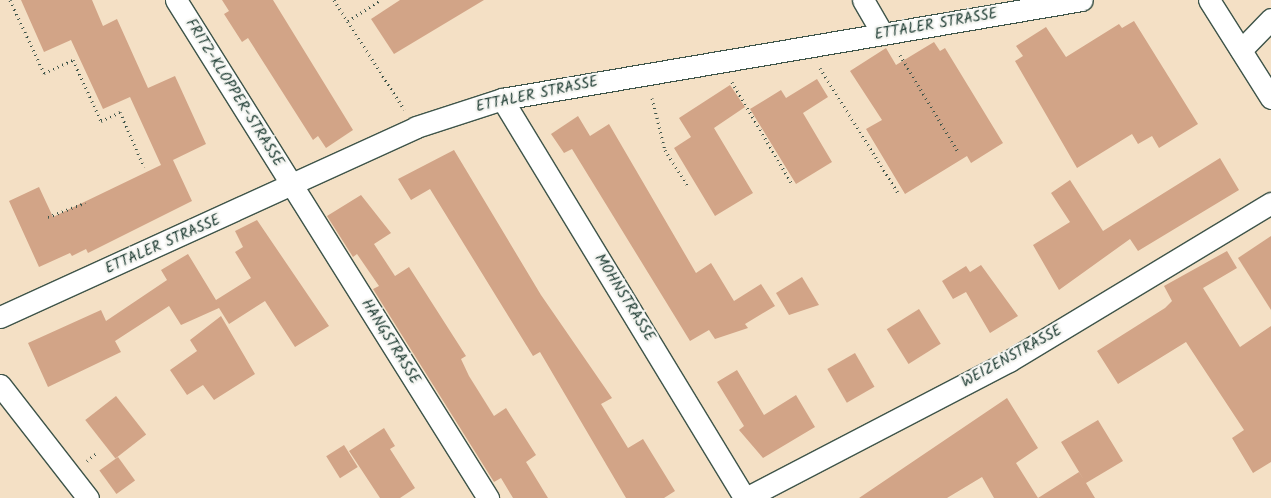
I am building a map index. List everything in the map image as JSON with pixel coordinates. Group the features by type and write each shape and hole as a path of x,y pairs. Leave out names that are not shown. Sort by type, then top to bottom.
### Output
{"street":[{"name":"FRITZ-KLOPPER-STRASSE","path":"176,0 292,186"},
{"path":"863,0 885,33"},
{"name":"ETTALER STRASSE","path":"0,317 292,186 416,127 502,99 1082,0"},
{"path":"1209,0 1271,98"},
{"path":"1241,50 1271,19"},
{"name":"MOHNSTRASSE","path":"502,99 746,498"},
{"name":"HANGSTRASSE","path":"292,186 488,498"},
{"name":"WEIZENSTRASSE","path":"746,498 1009,361 1271,203"},
{"path":"0,385 88,498"}],"path":[{"path":"10,0 44,73 73,60 101,121 120,112 144,167"},
{"path":"334,0 416,127"},
{"path":"348,21 380,0"},
{"path":"885,33 958,150"},
{"path":"808,48 898,193"},
{"path":"720,62 791,182"},
{"path":"646,74 665,150 688,186"},
{"path":"48,217 85,203"}],"building":[{"path":"21,0 92,0 103,26 117,19 148,88 175,76 206,144 173,160 192,201 88,253 86,249 72,256 70,253 39,267 9,201 39,187 53,217 161,165 130,97 103,109 71,40 44,52"},
{"path":"222,0 273,0 353,130 326,148 318,136 313,140 248,38 242,42 224,14 229,11"},
{"path":"400,0 484,0 394,54 371,19"},
{"path":"1134,21 1198,124 1159,148 1152,136 1138,144 1132,134 1077,168 1015,61 1023,56 1016,46 1046,27 1066,57 1119,24 1122,28"},
{"path":"934,42 940,51 945,48 1003,143 971,163 967,156 905,194 866,129 882,120 850,71 886,48 896,65"},
{"path":"817,79 828,97 803,113 832,162 796,184 750,109 781,90 786,98"},
{"path":"730,85 745,107 714,128 753,193 715,216 674,148 691,137 679,118"},
{"path":"578,116 590,136 609,124 696,273 711,263 734,301 761,284 775,306 745,324 748,328 715,339 709,330 690,341 572,149 564,153 551,134"},
{"path":"454,150 541,295 612,398 601,404 628,448 643,439 675,491 664,498 626,498 540,352 533,356 430,189 411,200 398,179"},
{"path":"1220,158 1239,190 1138,251 1130,239 1059,290 1033,245 1070,222 1051,193 1070,180 1103,231"},
{"path":"361,195 391,233 374,244 395,276 409,267 466,356 461,359 469,376 494,416 506,408 536,455 526,462 548,498 513,498 501,478 494,482 373,289 379,286 357,254 353,257 327,216"},
{"path":"257,220 329,326 295,347 265,301 229,324 219,308 181,325 169,306 115,341 121,352 48,387 28,343 101,310 106,321 167,280 161,270 188,254 216,300 251,278 235,252 243,247 235,231"},
{"path":"1271,236 1271,310 1238,258"},
{"path":"1227,251 1237,268 1203,288 1240,347 1271,326 1271,462 1253,473 1232,438 1244,430 1186,342 1118,384 1097,351 1165,308 1172,301 1164,286"},
{"path":"981,265 1018,316 990,333 966,292 953,299 942,281 966,266 970,272"},
{"path":"802,277 819,305 789,315 776,293"},
{"path":"919,309 941,344 909,364 887,329"},
{"path":"221,316 255,374 214,400 203,385 187,395 170,370 197,351 190,340"},
{"path":"855,353 874,387 847,403 827,369"},
{"path":"737,370 764,415 796,395 815,427 763,458 739,430 744,426 717,382"},
{"path":"116,396 146,435 115,459 85,420"},
{"path":"1007,398 1038,448 1016,463 1038,498 994,498 982,477 947,498 859,498"},
{"path":"1098,420 1123,461 1086,483 1095,498 1038,498 1079,472 1084,480 1061,442"},
{"path":"384,428 395,446 390,449 415,488 400,498 380,498 349,451"},
{"path":"344,445 358,467 340,478 326,456"},
{"path":"118,457 135,480 116,494 99,471"}]}
